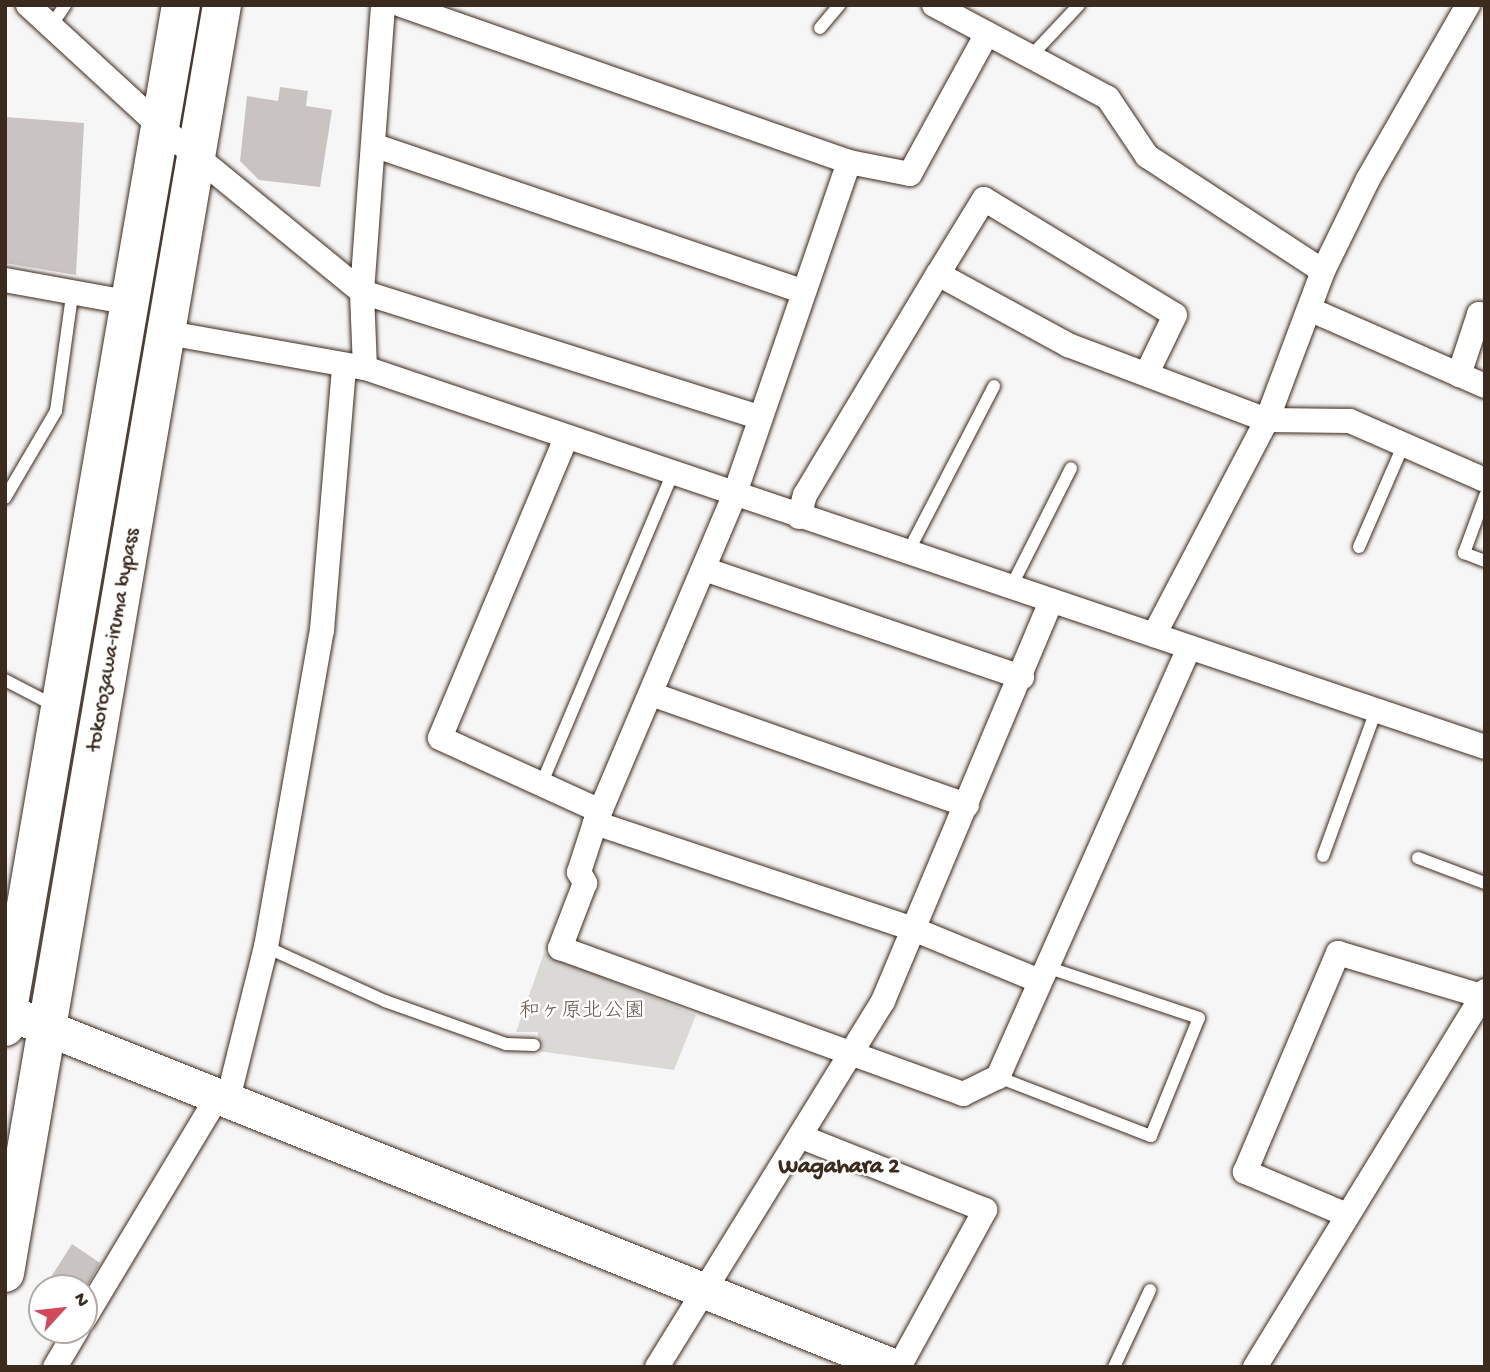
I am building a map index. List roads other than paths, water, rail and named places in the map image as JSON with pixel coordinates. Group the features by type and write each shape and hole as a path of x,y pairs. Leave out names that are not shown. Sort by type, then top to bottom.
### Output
{"highway":[{"name":"tokorozawa-iruma bypass","path":"6,1017 126,302 163,129 181,5"},
{"name":"tokorozawa-iruma bypass","path":"5,1273 222,5"}],"street":[{"path":"28,5 163,129 197,153 362,292 758,417"},
{"path":"98,1296 221,1101 266,947 334,544 362,292 383,5"},
{"path":"401,5 849,162 910,174 985,37"},
{"path":"1154,635 1267,420 1323,271 1368,179 1468,5"},
{"path":"940,7 985,37 1108,98 1147,156 1323,271"},
{"path":"373,145 803,291"},
{"path":"849,162 758,417 734,496 598,817 579,872 585,883 560,948 962,1094 998,1077 1189,649"},
{"path":"799,517 806,495 984,199 1175,315 1147,373"},
{"path":"938,274 1068,345 1267,420 1350,421 1485,480"},
{"path":"5,280 72,295 126,302"},
{"path":"1309,309 1485,386"},
{"path":"1459,375 1479,314 1485,317"},
{"path":"168,332 354,368 566,438 671,477 908,552 1050,603 1154,635 1485,747"},
{"path":"566,438 440,738 541,785 598,817 1044,974"},
{"path":"704,569 1022,677"},
{"path":"658,1366 853,1054 913,929 1022,677 1050,603"},
{"path":"651,694 967,805"},
{"path":"1255,1367 1348,1215 1483,993 1338,953 1245,1172 1348,1215"},
{"path":"6,1017 48,1027 221,1101 897,1367 985,1210 802,1137"},
{"path":"55,1367 69,1344"}],"lane":[{"path":"51,26 65,5"},
{"path":"820,28 839,5"},
{"path":"1030,57 1079,5"},
{"path":"5,498 56,411 72,295"},
{"path":"908,552 993,386"},
{"path":"1359,547 1403,446"},
{"path":"1011,587 1071,468"},
{"path":"541,785 671,477"},
{"path":"1485,496 1464,552 1485,561"},
{"path":"5,680 59,708"},
{"path":"1323,856 1376,710"},
{"path":"1418,858 1485,883"},
{"path":"266,947 385,1001 506,1044 534,1045"},
{"path":"998,1077 1151,1136 1199,1018 1044,974"},
{"path":"1114,1367 1150,1290"}],"district":[{"name":"Wagahara 2","path":"839,1168"}],"park label":[{"name":"和ヶ原北公園","path":"582,1013"}]}
